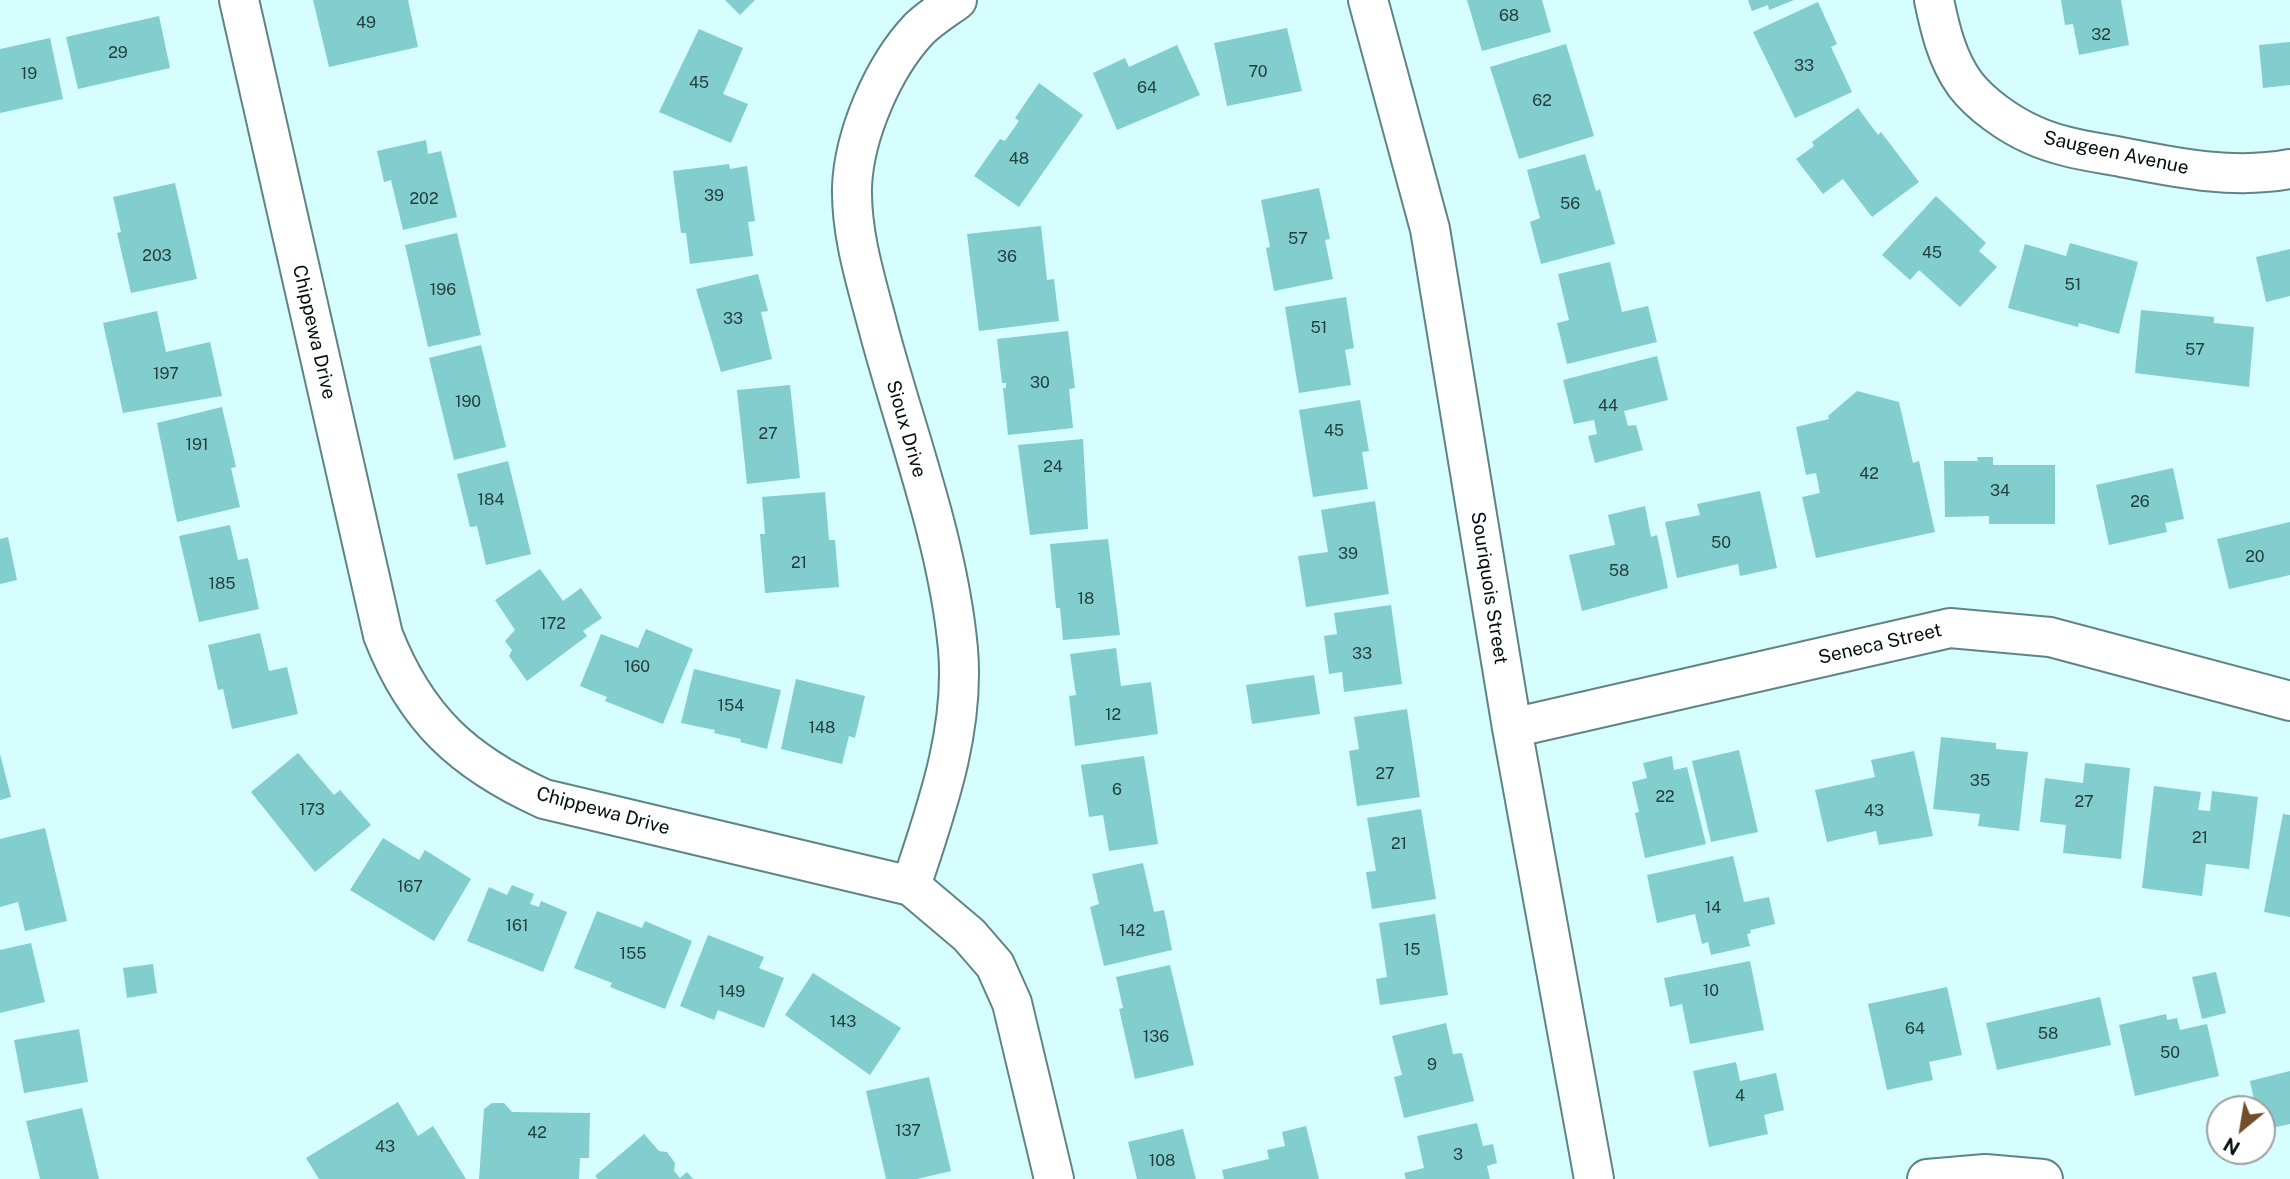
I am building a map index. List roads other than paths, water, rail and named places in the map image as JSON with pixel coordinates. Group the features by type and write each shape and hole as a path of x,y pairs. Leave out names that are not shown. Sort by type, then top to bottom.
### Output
{"street":[{"name":"Chippewa Drive","path":"239,0 383,635 396,668 439,731 465,754 503,780 544,799 911,886 960,926 995,965 1012,1003 1054,1179"},
{"name":"Sioux Drive","path":"911,886 938,801 957,721 958,652 949,579 857,250 852,186 863,131 881,82 919,29 957,0"},
{"name":"Souriquois Street","path":"1368,0 1430,229 1512,728 1594,1179"},
{"name":"Saugeen Avenue","path":"1934,0 1943,43 1966,85 2001,117 2033,135 2072,148 2178,167 2263,174 2290,169"},
{"name":"Seneca Street","path":"1512,728 1950,628 2050,638 2290,701"},
{"path":"1927,1179 1985,1174 2043,1179"}]}
